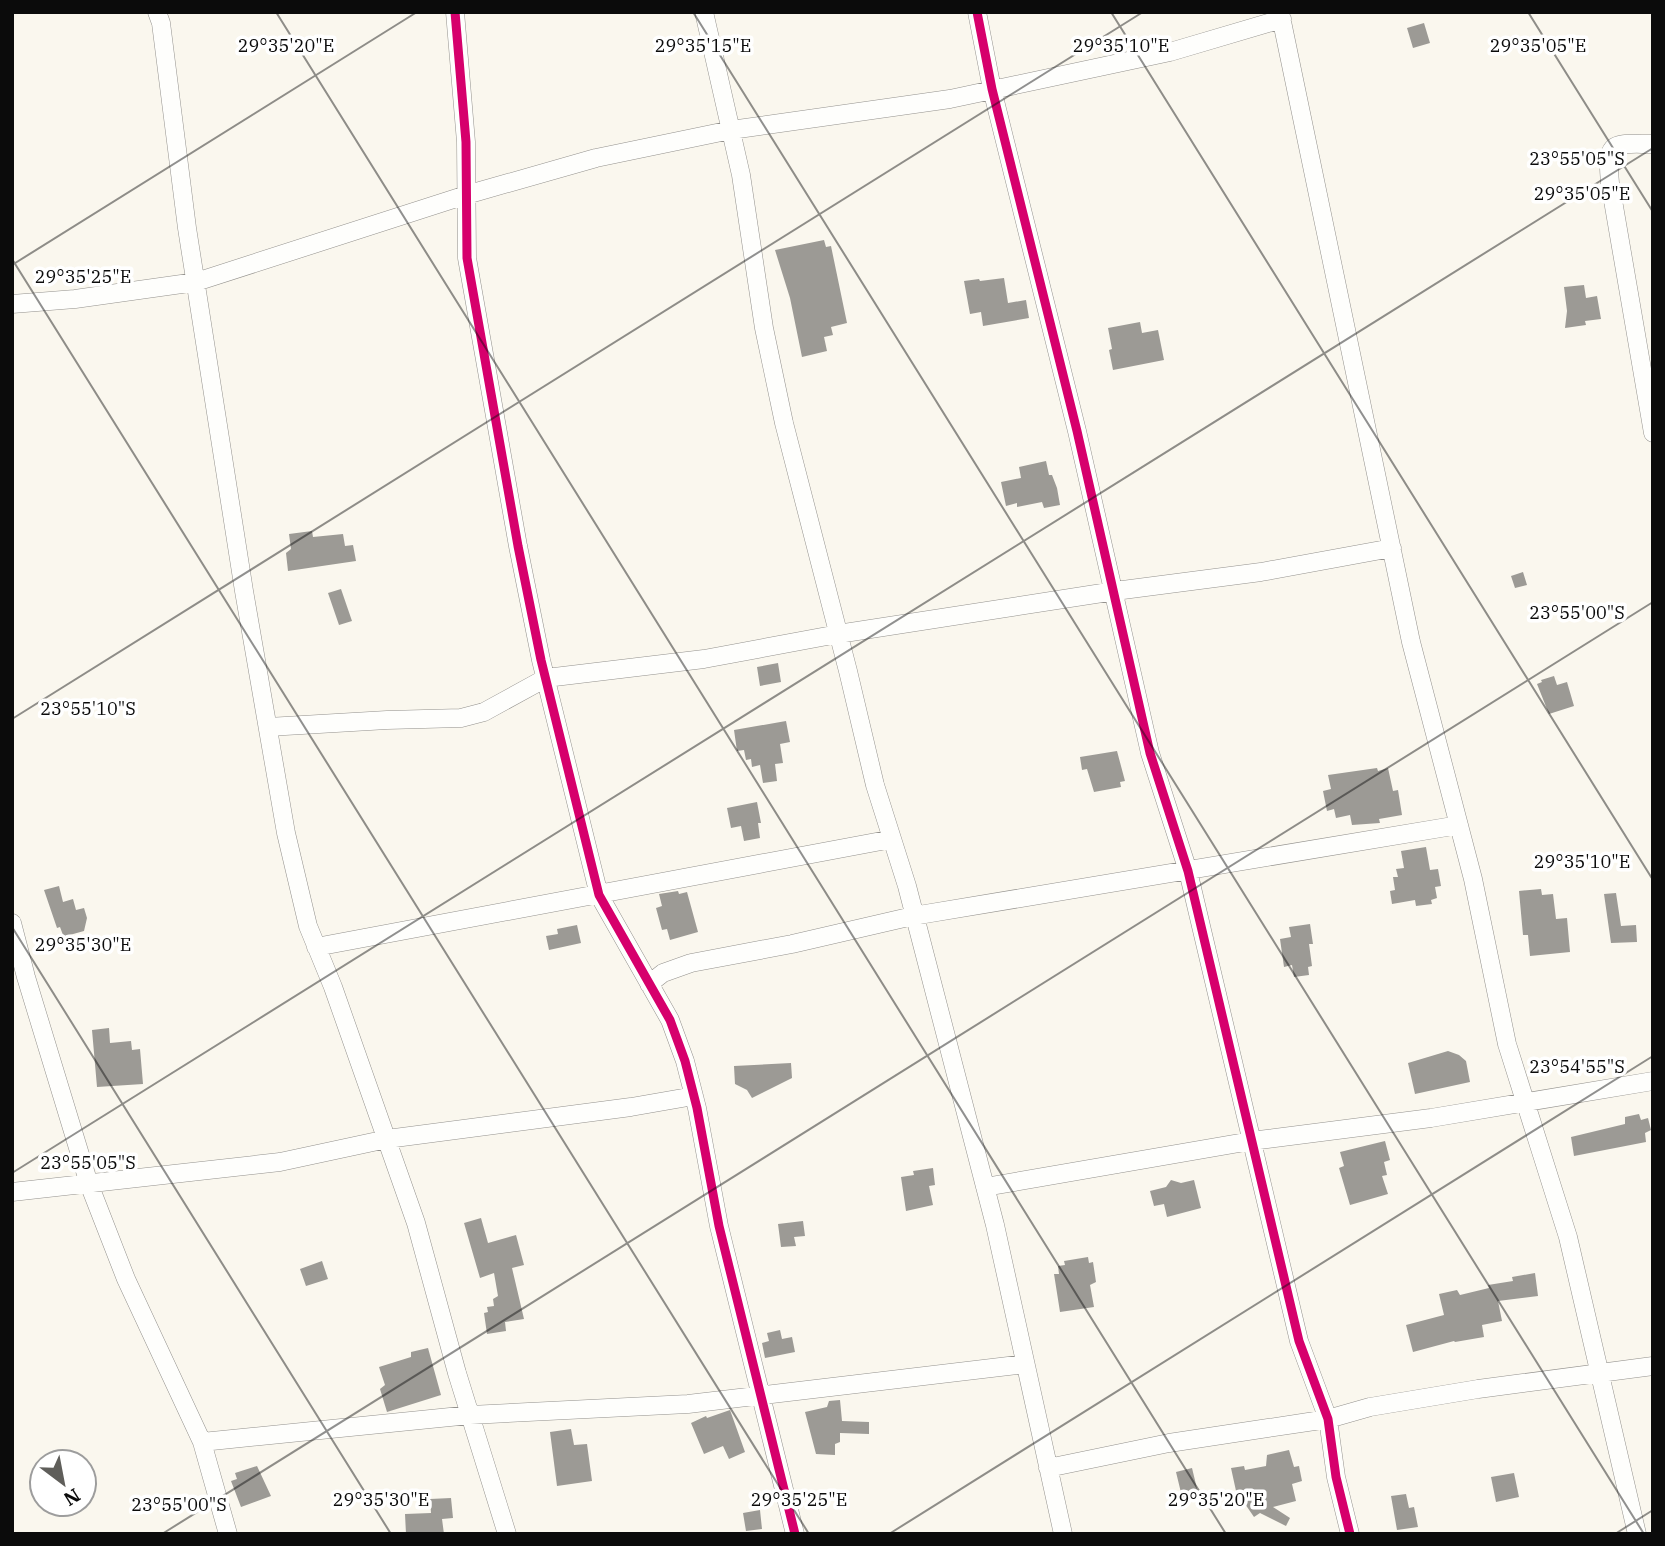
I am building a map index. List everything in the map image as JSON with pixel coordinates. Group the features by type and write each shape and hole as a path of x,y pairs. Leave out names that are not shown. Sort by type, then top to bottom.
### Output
{"street":[{"path":"158,12 196,282 286,833 308,926 333,986 416,1223 507,1534"},
{"path":"455,12 466,142 467,258 518,546 546,678 599,895 670,1020 685,1061 719,1226 795,1534"},
{"path":"704,12 741,175 764,328 784,423 874,785 907,886 985,1187 1063,1534"},
{"path":"976,12 992,89 1115,591 1150,753 1188,871 1299,1341 1328,1419 1336,1477 1350,1534"},
{"path":"12,304 75,299 196,282 466,195 596,158 731,130 950,99 1170,52 1281,15 1411,642 1473,879 1507,1044 1568,1237 1637,1534"},
{"path":"1653,144 1615,145 1611,147 1607,158 1653,433"},
{"path":"268,727 461,718 484,712 546,678 704,659 838,634 1115,591 1261,572 1392,548"},
{"path":"649,984 663,973 691,963 792,944 913,916 1459,825"},
{"path":"316,947 892,839"},
{"path":"12,923 89,1184 126,1279 202,1442 228,1534"},
{"path":"985,1187 1251,1141 1431,1118 1653,1081"},
{"path":"12,1192 280,1162 387,1139 631,1107 694,1096"},
{"path":"202,1442 470,1415 688,1404 1025,1364"},
{"path":"1048,1468 1169,1443 1328,1419 1370,1407 1464,1391 1653,1366"}],"building":[{"path":"1424,23 1430,43 1413,48 1407,28"},
{"path":"824,240 826,247 831,246 847,323 831,327 833,335 824,337 827,351 802,357 790,298 775,250"},
{"path":"1004,278 1008,303 1026,300 1029,318 983,326 981,312 970,314 964,281"},
{"path":"1584,285 1586,298 1597,296 1601,319 1585,321 1586,325 1565,328 1567,311 1564,287"},
{"path":"1140,322 1142,333 1158,330 1164,360 1113,370 1108,328"},
{"path":"1046,461 1049,475 1052,475 1057,488 1060,505 1044,508 1042,502 1017,507 1017,503 1006,506 1001,482 1021,478 1019,467"},
{"path":"312,531 313,537 343,534 345,546 353,545 356,561 288,571 286,553 291,549 289,534"},
{"path":"1523,572 1527,585 1515,588 1511,576"},
{"path":"341,589 352,621 339,625 328,593"},
{"path":"778,663 781,682 760,686 757,667"},
{"path":"1554,676 1557,685 1567,682 1574,706 1549,714 1537,684"},
{"path":"786,721 790,742 780,744 783,763 775,764 777,781 763,783 760,765 752,767 751,759 746,760 744,750 737,751 734,730"},
{"path":"1117,751 1125,781 1120,782 1121,787 1094,792 1087,769 1082,770 1080,757"},
{"path":"1377,768 1378,771 1388,768 1393,791 1398,790 1402,815 1379,819 1380,823 1352,825 1350,815 1336,818 1334,809 1327,811 1323,791 1331,789 1328,775"},
{"path":"757,802 761,823 758,823 760,838 744,841 741,826 731,828 727,808"},
{"path":"1426,847 1430,870 1438,869 1441,886 1435,887 1437,898 1431,900 1432,904 1416,906 1415,900 1392,904 1390,891 1395,890 1393,877 1398,877 1396,869 1404,868 1401,851"},
{"path":"59,886 63,902 73,899 76,910 84,908 87,918 84,931 66,936 60,927 57,928 44,890"},
{"path":"1541,889 1542,895 1553,894 1556,919 1567,918 1570,952 1530,956 1528,935 1523,935 1519,891"},
{"path":"678,891 679,894 687,892 698,932 670,940 667,929 662,930 656,908 662,906 659,894"},
{"path":"1616,893 1621,926 1636,925 1637,942 1611,943 1604,894"},
{"path":"1310,924 1312,966 1308,967 1309,975 1294,977 1292,965 1284,967 1280,939 1291,937 1289,927"},
{"path":"577,925 581,943 549,950 546,936 558,934 557,929"},
{"path":"109,1028 110,1043 131,1041 132,1050 140,1049 143,1084 97,1087 92,1030"},
{"path":"1448,1051 1466,1061 1470,1082 1415,1094 1408,1063"},
{"path":"791,1063 792,1078 752,1098 747,1090 735,1084 734,1066"},
{"path":"1639,1114 1641,1120 1648,1118 1651,1130 1645,1133 1646,1142 1574,1156 1571,1137 1625,1124 1625,1117"},
{"path":"1385,1141 1390,1160 1384,1162 1387,1175 1382,1176 1388,1194 1350,1205 1339,1168 1344,1166 1340,1152"},
{"path":"933,1168 935,1185 929,1186 933,1205 906,1211 901,1177 914,1175 913,1171"},
{"path":"1171,1180 1181,1183 1194,1180 1201,1208 1167,1217 1164,1204 1154,1206 1150,1191 1166,1187"},
{"path":"481,1218 488,1243 516,1235 524,1265 512,1268 524,1319 505,1322 506,1331 487,1334 484,1313 488,1312 487,1307 494,1306 493,1299 498,1296 494,1273 480,1278 464,1223"},
{"path":"803,1221 805,1236 794,1237 796,1246 781,1247 778,1224"},
{"path":"1088,1257 1089,1263 1093,1262 1096,1282 1090,1285 1094,1307 1060,1312 1054,1274 1059,1274 1058,1266 1065,1265 1064,1261"},
{"path":"322,1261 328,1279 306,1286 300,1269"},
{"path":"1535,1273 1538,1296 1498,1301 1502,1321 1482,1325 1484,1337 1454,1341 1413,1352 1406,1325 1444,1315 1439,1294 1457,1290 1460,1295 1489,1288 1488,1285 1513,1281 1512,1277"},
{"path":"780,1330 782,1339 792,1337 795,1352 765,1358 762,1343 769,1341 767,1333"},
{"path":"428,1348 441,1395 387,1412 380,1389 385,1385 379,1367 411,1357 411,1352"},
{"path":"840,1400 842,1421 869,1422 869,1434 840,1433 840,1442 835,1444 835,1455 816,1454 805,1412 827,1407 829,1401"},
{"path":"730,1410 745,1452 729,1459 723,1446 704,1454 691,1423"},
{"path":"571,1429 574,1445 587,1444 592,1481 557,1486 550,1432"},
{"path":"1289,1450 1294,1467 1299,1466 1302,1481 1292,1484 1296,1501 1273,1507 1290,1518 1286,1526 1260,1513 1254,1517 1243,1501 1238,1500 1231,1468 1244,1466 1245,1470 1266,1466 1267,1455"},
{"path":"257,1466 271,1496 241,1507 231,1481 237,1479 235,1473"},
{"path":"1192,1468 1199,1497 1183,1501 1176,1472"},
{"path":"1514,1473 1519,1497 1496,1502 1491,1477"},
{"path":"1406,1494 1409,1508 1414,1507 1418,1527 1397,1530 1391,1496"},
{"path":"451,1498 453,1518 442,1519 444,1534 406,1534 405,1514 431,1513 430,1499"},
{"path":"760,1510 762,1529 746,1531 743,1513"}],"cycle path":[{"path":"455,12 466,142 467,258 541,660 599,895 670,1020 685,1061 697,1108 719,1226 795,1534"},
{"path":"977,12 992,89 1077,431 1150,753 1188,871 1299,1341 1328,1419 1336,1477 1350,1534"}]}
